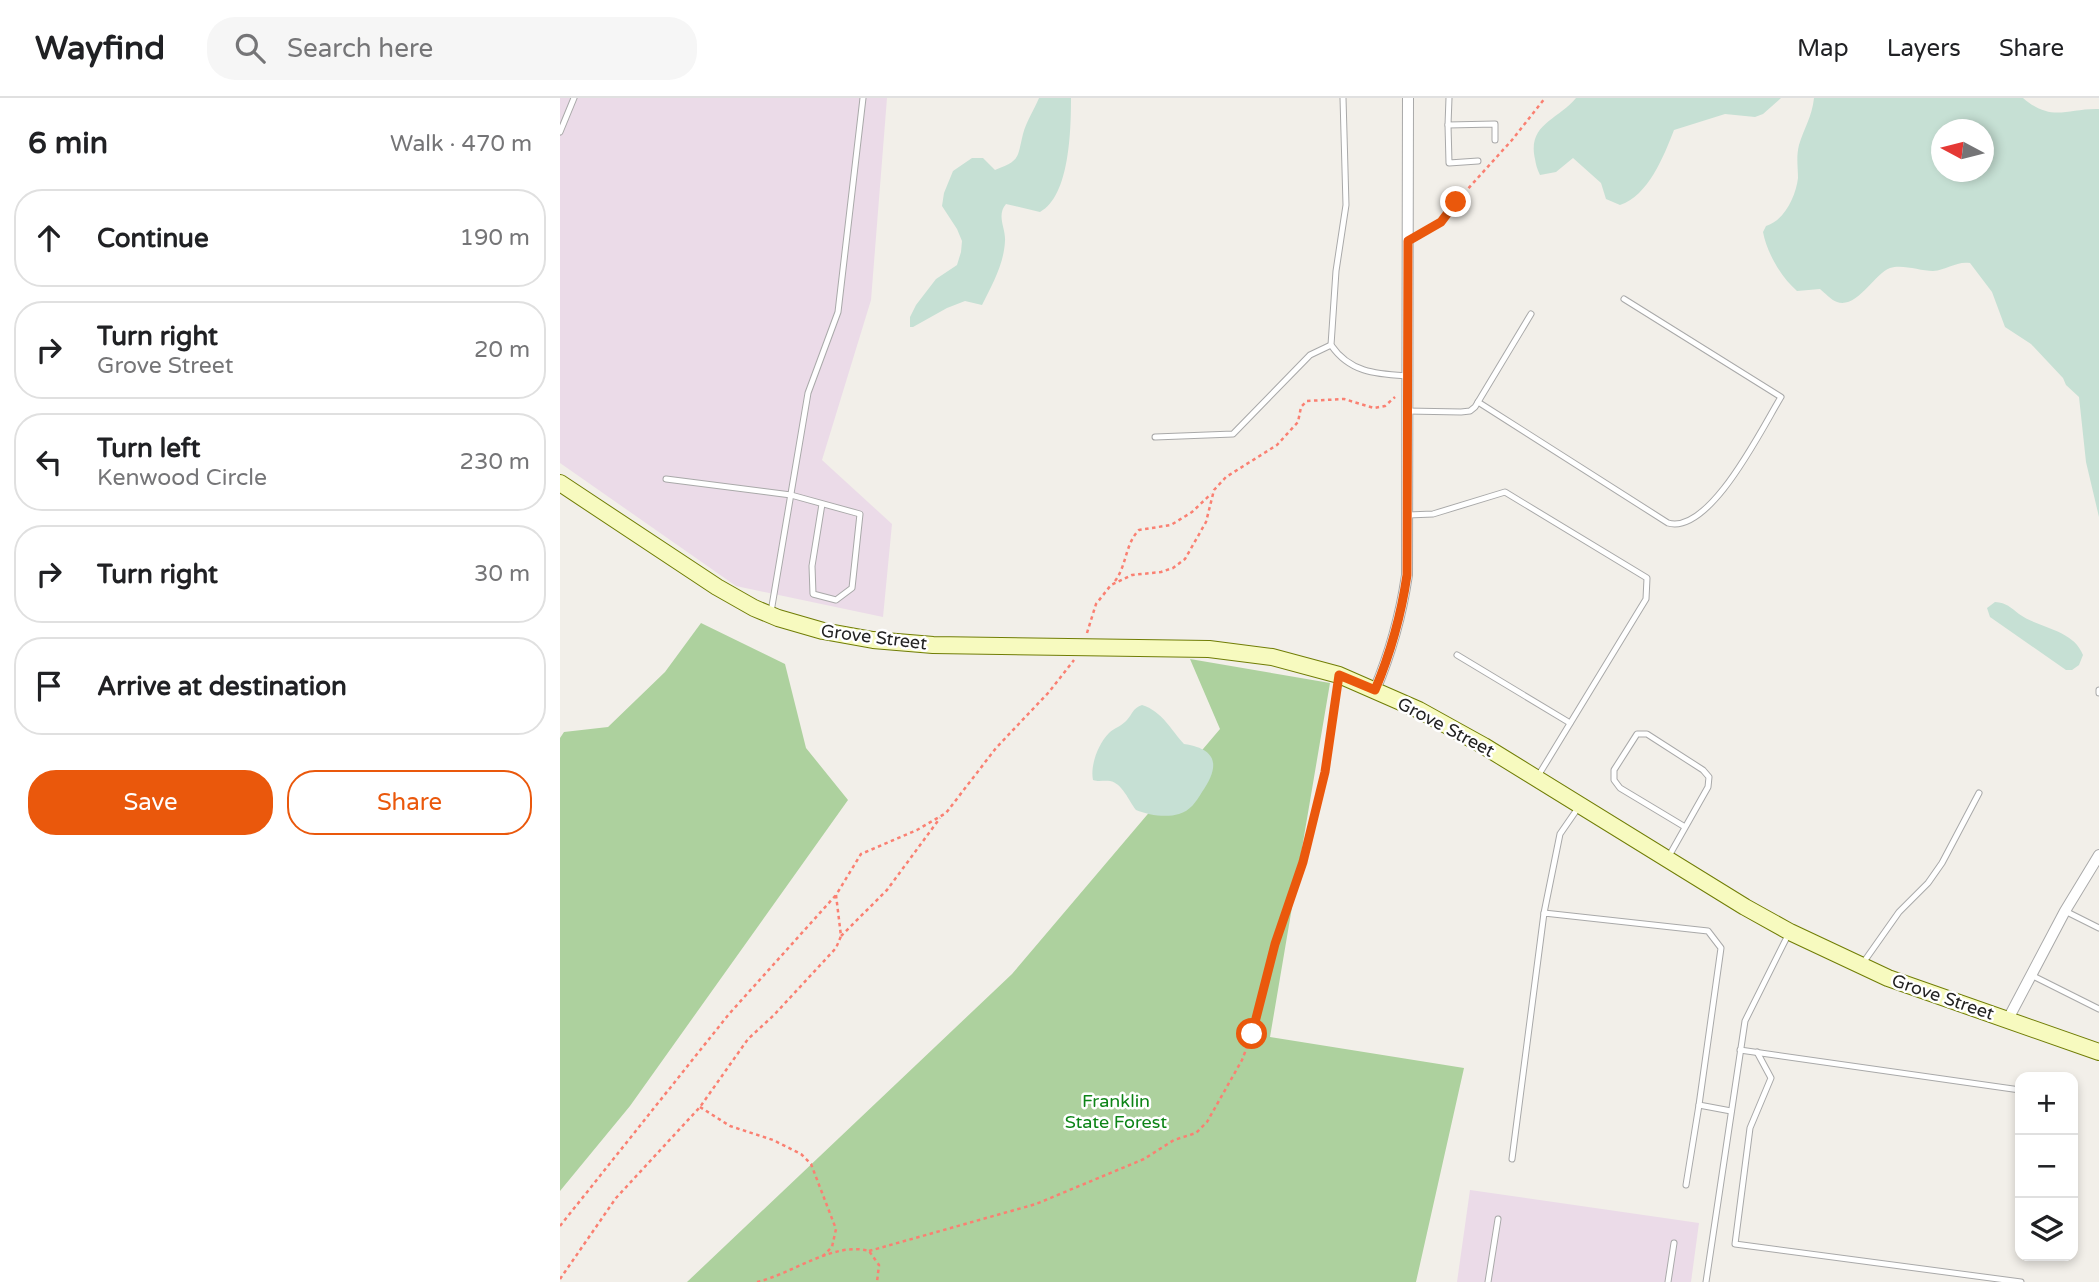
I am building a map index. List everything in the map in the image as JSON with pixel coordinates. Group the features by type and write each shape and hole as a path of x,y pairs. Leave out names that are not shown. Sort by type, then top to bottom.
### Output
{"main road":[{"name":"Grove Street","path":"560,483 717,587 770,615 830,633 933,645 1222,650 1272,657 1339,675 1419,710 1790,932 1922,991 2099,1052"}],"street":[{"path":"1375,690 1391,651 1402,613 1407,575 1408,98"},
{"path":"2008,1019 2065,911 2099,855"}],"lane":[{"path":"560,132 574,98"},
{"path":"770,615 808,393 838,312 863,98"},
{"path":"1343,98 1346,205 1336,271 1331,345 1343,359 1362,371 1407,380"},
{"path":"1449,98 1449,163 1478,161"},
{"path":"1448,124 1495,124 1495,140"},
{"path":"1478,402 1668,523 1682,523 1705,511 1721,493 1781,397 1624,299"},
{"path":"1408,411 1470,411 1531,314"},
{"path":"1155,437 1233,434 1310,355 1331,345"},
{"path":"666,479 791,495 860,514 852,588 836,600 813,594 812,566 822,504"},
{"path":"1406,514 1433,514 1505,492 1647,578 1646,599 1536,778"},
{"path":"1457,655 1570,723"},
{"path":"1667,858 1685,827 1708,787 1709,777 1703,770 1647,734 1637,734 1614,770 1614,780 1620,788 1685,827"},
{"path":"1861,966 1899,912 1928,883 1942,863 1979,793"},
{"path":"1512,1159 1544,913 1560,834 1580,804"},
{"path":"2065,911 2099,928"},
{"path":"1544,913 1708,931 1721,948 1686,1185"},
{"path":"1706,1282 1745,1021 1790,932"},
{"path":"2031,975 2099,1009"},
{"path":"1740,1050 2015,1089"},
{"path":"1757,1052 1771,1078 1750,1128 1735,1244 2021,1282"},
{"path":"1699,1105 1731,1111"},
{"path":"1488,1282 1498,1219"},
{"path":"1668,1282 1674,1243"}],"path":[{"path":"1408,241 1445,218 1456,202 1512,141 1545,98"},
{"path":"560,1279 616,1198 700,1107 748,1039 828,958 841,936 887,890 941,816 996,748 1049,692 1084,646 1096,604 1104,590 1123,570 1129,546 1139,530 1171,525 1192,512 1226,477 1277,445 1298,422 1301,407 1307,401 1344,400 1380,408 1390,402 1407,380"},
{"path":"1113,583 1132,575 1173,568 1185,559 1206,522 1212,493"},
{"path":"757,1282 841,1250 856,1247 869,1251 1036,1204 1144,1160 1174,1140 1196,1133 1207,1122 1252,1034 1275,944 1303,862 1325,772 1339,675"},
{"path":"560,1226 729,1014 836,895 861,854 917,830 941,816"},
{"path":"836,895 841,936"},
{"path":"700,1107 730,1126 782,1144 801,1154 811,1164 836,1229 832,1247 822,1257"},
{"path":"869,1251 879,1265 877,1282"}],"shaded area":[{"path":"560,98 887,98 871,300 822,460 892,524 883,617 736,586 560,463"},
{"path":"1470,1190 1699,1223 1691,1282 1457,1282"}],"green space":[{"path":"1039,98 1071,98 1067,161 1058,192 1040,212 1006,204 1002,213 1005,241 1002,258 982,305 965,301 910,327 910,317 916,305 936,279 957,265 961,252 962,241 942,206 953,171 972,158 983,158 995,170 1014,161 1026,125"},
{"path":"1576,98 1781,98 1763,114 1755,117 1725,114 1674,130 1660,163 1647,184 1630,200 1620,205 1606,199 1601,183 1573,158 1556,172 1540,175 1538,171 1535,138 1546,124"},
{"path":"1814,98 2023,98 2033,106 2051,112 2099,109 2099,517 2086,462 2079,397 2031,344 2005,327 1992,292 1970,263 1960,263 1933,271 1890,268 1858,296 1844,303 1835,301 1820,289 1797,291 1780,272 1763,232 1766,226 1784,213 1795,192 1799,145"},
{"path":"1995,602 2005,604 2027,619 2072,640 2083,655 2079,665 2072,670 2066,670 1990,617 1987,608"},
{"path":"701,623 785,664 806,748 848,800 630,1106 560,1191 560,738 564,732 608,727 665,672"},
{"name":"Franklin State Forest","path":"1190,659 1330,683 1270,1037 1464,1068 1416,1282 687,1282 1012,974 1220,729"},
{"path":"1142,705 1161,716 1184,744 1204,750 1212,760 1212,774 1208,783 1195,803 1183,813 1163,816 1141,812 1136,810 1114,782 1093,780 1094,762 1101,743"}],"route":[{"path":"1252,1034 1275,944 1303,862 1325,772 1339,675 1375,690 1391,651 1402,613 1407,575 1408,241 1441,222 1456,202"}]}
